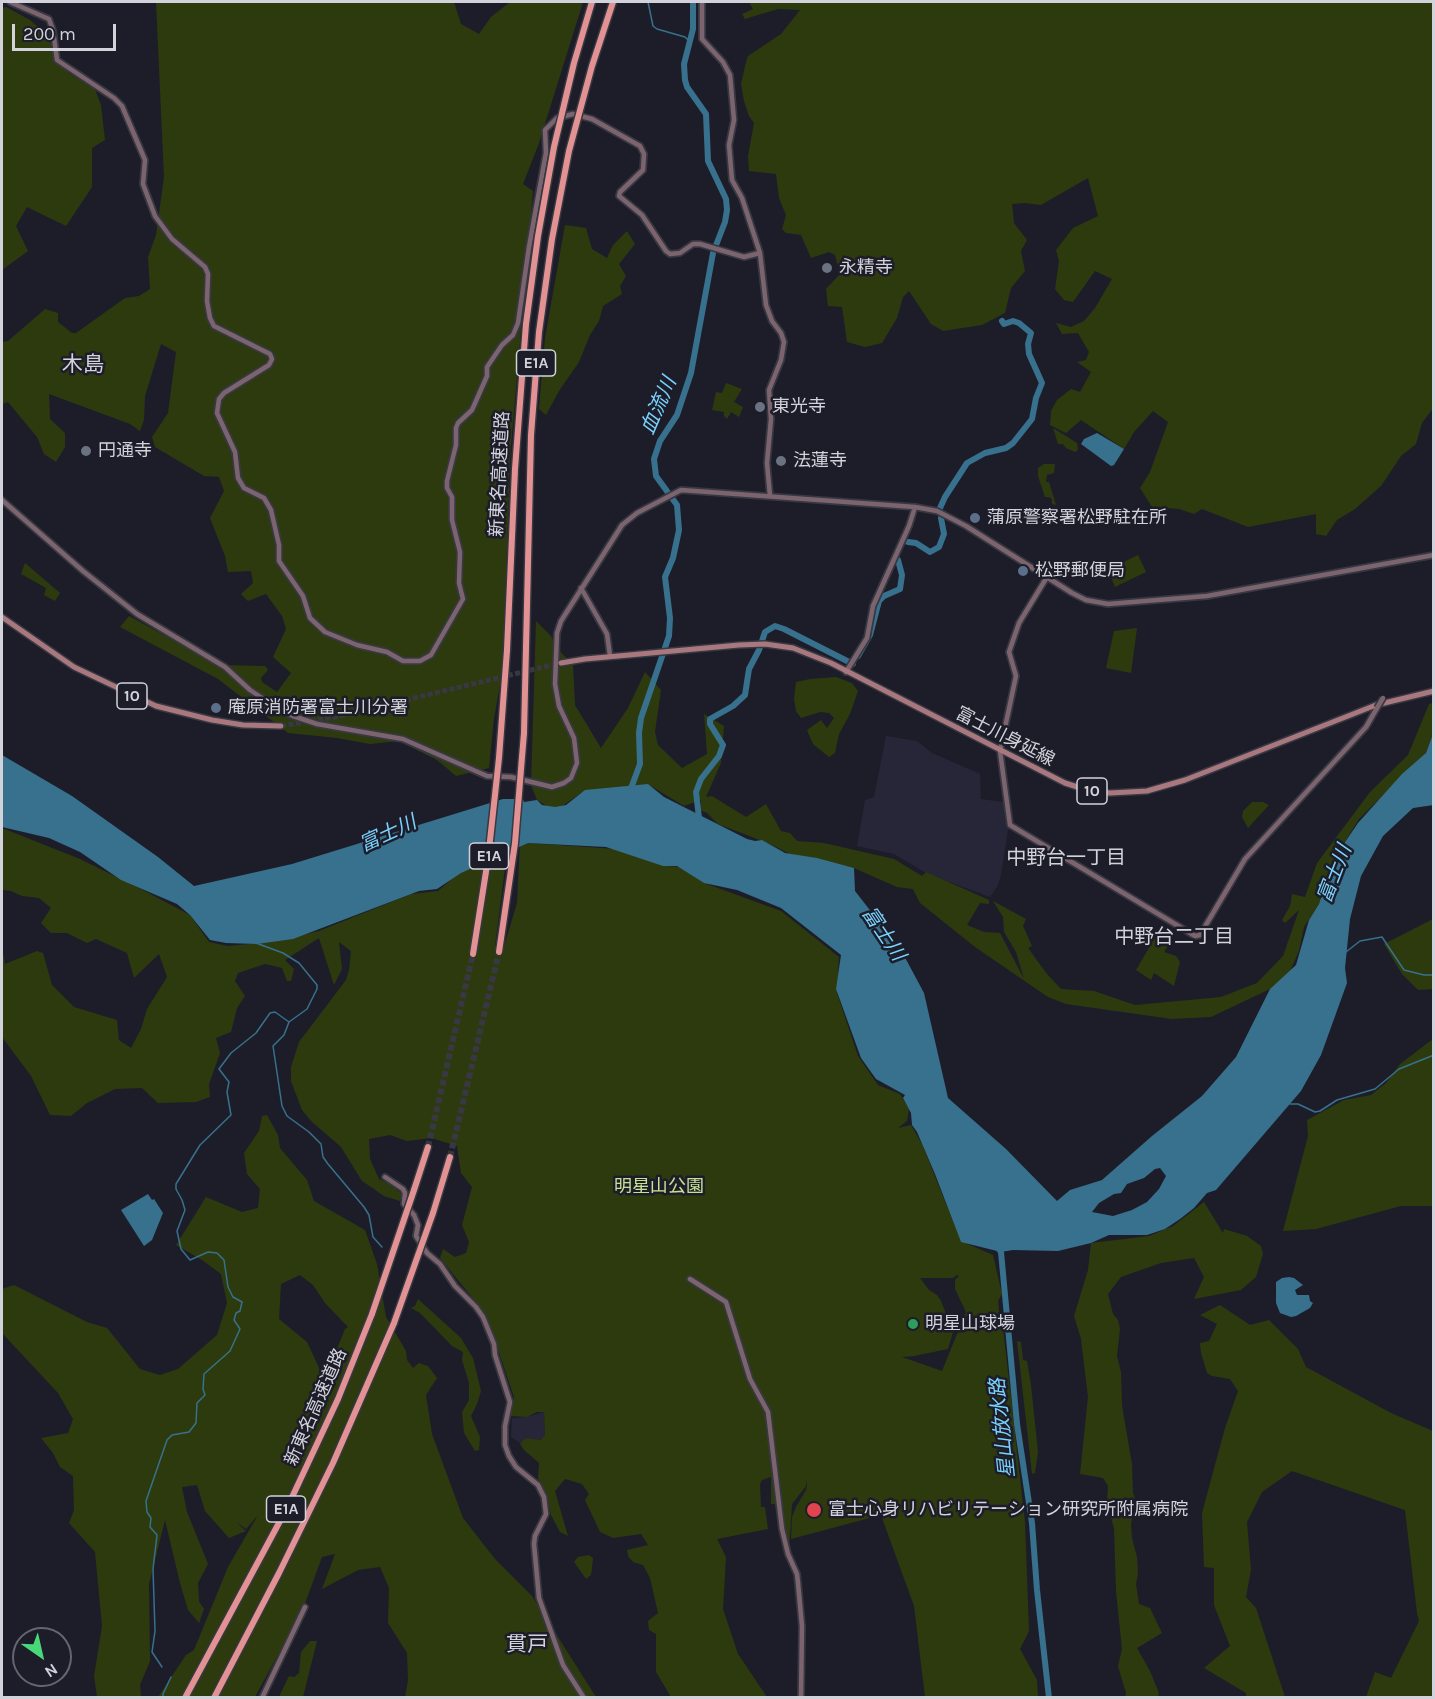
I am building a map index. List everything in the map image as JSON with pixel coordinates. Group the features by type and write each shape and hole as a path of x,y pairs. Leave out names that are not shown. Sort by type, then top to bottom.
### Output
{"highway":[{"name":"新東名高速道路","path":"473,954 488,859 500,758 516,448 527,314 554,147 574,63 592,2"},
{"name":"新東名高速道路","path":"499,952 515,843 524,734 530,455 539,332 552,239 569,151 592,66 613,2"},
{"name":"新東名高速道路","path":"185,1698 287,1508 338,1399 372,1314 428,1147"},
{"name":"E1A","path":"214,1698 333,1463 394,1323 450,1157"}],"main road":[{"name":"10","path":"2,617 74,667 156,706 243,725 281,726"},
{"name":"富士川身延線","path":"561,663 610,656 762,644 793,648 847,670 1065,783 1110,794 1147,791 1185,780 1376,705 1434,691"}],"street":[{"path":"10,2 50,19 57,60 114,98 122,106 145,160 143,184 154,216 172,239 205,267 208,274 207,301 214,326 270,354 272,359 269,365 224,393 219,399 217,413 235,452 238,478 244,488 264,498 271,510 279,545 279,561 303,596 310,618 326,632 357,645 387,652 403,661 420,661 430,655 463,599 459,584 460,552 452,520 452,497 447,488 452,455 456,446 456,428 458,423 472,410 487,375 487,367 502,345 513,335 518,323 546,153 545,130 557,118 573,114 592,119 640,146 644,154 643,170 620,192 619,196 642,215 670,254 680,253 693,244 711,246 744,257 760,253"},
{"path":"702,2 702,39 723,62 730,75 734,120 729,145 732,180 742,198 760,253 766,305 784,342 781,360 769,390 771,419 767,463 770,496"},
{"path":"2,500 83,571 137,614 225,667 250,690 280,710 316,724 376,733 413,742 478,774 511,777 552,787 571,778 577,763 574,738 558,699 555,684 559,627 622,525 637,513 673,492 689,489 915,507 937,511 956,520 1086,600 1108,604 1208,596 1434,555"},
{"path":"847,670 867,638 873,606 909,526 915,507"},
{"path":"1047,577 1020,622 1009,652 1016,676 1000,751 1010,825 1197,936 1245,860 1366,727 1383,698"},
{"path":"581,588 607,634 610,656"},
{"path":"385,1177 404,1189 404,1204 414,1215 418,1225 416,1236 427,1253 440,1264 455,1286 476,1307 483,1317 494,1344 495,1355 510,1402 505,1426 508,1456 516,1467 538,1485 544,1497 546,1514 535,1536 534,1544 539,1598 563,1665 584,1698"},
{"path":"690,1279 726,1302 750,1379 768,1412 782,1529 798,1583 802,1626 801,1698"},
{"path":"262,1698 305,1607"}],"shaded area":[{"path":"886,736 917,741 932,753 980,774 981,799 1003,802 1009,823 1001,875 990,897 928,874 894,854 857,846 865,800 874,797"},
{"path":"544,1412 545,1433 541,1441 527,1438 520,1443 511,1437 512,1418"}],"green space":[{"path":"156,2 454,2 461,24 479,34 491,17 510,2 583,2 539,143 523,184 533,191 510,458 503,669 494,718 489,768 456,776 437,760 399,741 370,744 288,733 218,679 120,627 129,616 219,665 265,666 268,670 261,678 262,682 277,692 291,673 273,657 286,629 282,616 266,594 248,601 241,594 253,583 251,571 228,572 225,556 210,518 224,491 219,477 204,476 155,447 152,437 168,413 176,352 161,344 145,396 144,420 140,431 130,424 49,394 50,419 65,433 65,447 56,462 44,454 37,437 8,402 2,404 2,342 8,341 45,309 58,313 58,322 72,333 76,333 125,298 139,296 150,289 148,257 156,235 164,177"},
{"path":"749,2 1433,2 1434,407 1422,423 1416,444 1401,456 1381,486 1355,509 1337,520 1326,536 1316,534 1316,514 1248,527 1202,509 1194,514 1179,509 1152,507 1140,488 1150,472 1168,422 1153,411 1134,432 1124,449 1081,420 1066,433 1050,425 1051,411 1057,400 1071,389 1080,392 1091,372 1077,362 1086,360 1089,352 1078,333 1062,334 1056,323 1071,327 1084,321 1095,308 1112,279 1095,271 1073,302 1064,300 1055,289 1059,261 1056,250 1073,228 1098,216 1088,178 1041,205 1012,204 1014,223 1027,240 1021,251 1025,271 1011,288 1005,313 982,325 943,331 931,324 909,291 903,297 897,318 882,343 865,347 847,342 842,307 828,306 826,289 840,274 835,255 829,252 811,258 801,235 786,233 782,229 786,215 779,198 776,174 749,171 748,156 754,123 744,101 741,84 746,62 748,56 781,34 800,10 778,9 745,19 742,14 753,9"},
{"path":"6,7 30,20 49,36 54,58 69,73 95,89 101,105 105,140 92,148 92,187 66,226 27,207 16,226 28,251 2,270 2,8"},
{"path":"565,225 586,228 592,249 607,258 613,245 627,231 635,244 619,264 626,276 620,286 622,294 603,306 599,321 590,335 579,362 546,415 539,409 545,338"},
{"path":"726,383 742,389 734,402 743,407 739,417 731,412 727,419 724,412 712,410 716,392 722,393"},
{"path":"1053,428 1077,443 1078,450 1075,452 1063,444 1058,444"},
{"path":"1044,464 1055,464 1054,473 1047,475 1046,482 1049,482 1056,505 1052,504 1052,499 1045,497 1038,476 1038,468"},
{"path":"1138,555 1146,572 1115,587 1111,577 1111,568"},
{"path":"25,563 60,593 55,601 44,595 46,588 21,574"},
{"path":"536,621 551,636 556,647 573,665 575,705 601,748 628,708 645,672 661,690 655,732 658,745 682,768 707,754 704,714 724,726 721,763 706,797 712,796 746,817 766,804 781,831 790,833 797,841 824,843 894,859 922,876 926,872 989,900 989,904 980,903 967,925 984,932 1000,933 1024,979 1016,952 1004,932 1003,917 993,901 1026,919 1023,926 1032,946 1028,948 1061,989 1094,991 1135,1005 1221,997 1257,983 1283,956 1299,910 1285,923 1282,920 1290,906 1292,894 1305,897 1317,863 1370,792 1408,755 1429,704 1433,703 1433,734 1426,753 1359,819 1341,848 1319,904 1304,927 1299,951 1290,971 1270,989 1211,1017 1172,1019 1066,1004 1048,997 975,947 920,903 913,889 897,887 854,868 790,854 718,824 707,813 700,810 701,800 684,806 651,786 581,793 555,811 537,800 531,785"},
{"path":"1137,628 1131,673 1106,668 1114,631"},
{"path":"836,677 852,683 858,691 850,714 839,734 835,753 829,757 813,744 807,730 821,720 827,728 834,718 829,713 820,712 801,718 796,711 794,699 796,682"},
{"path":"1252,802 1263,802 1269,805 1248,828 1242,817 1243,811"},
{"name":"明星山公園","path":"2,828 80,859 139,888 190,915 209,942 228,946 270,942 319,931 411,894 438,891 460,872 507,852 495,946 503,950 517,903 520,843 615,849 667,866 679,867 707,884 781,911 839,957 837,993 858,1056 878,1085 900,1094 909,1109 907,1121 898,1128 911,1125 922,1144 961,1241 993,1255 1002,1294 998,1301 1025,1522 1029,1631 1020,1649 1037,1680 1038,1697 925,1697 914,1606 881,1515 791,1539 792,1517 806,1490 807,1485 806,1481 806,1486 792,1504 789,1550 782,1529 778,1528 777,1504 771,1504 771,1477 762,1480 760,1484 761,1507 765,1507 768,1529 717,1539 726,1557 723,1609 738,1654 767,1697 671,1697 656,1672 656,1634 649,1630 648,1621 658,1613 650,1578 643,1565 633,1562 628,1556 627,1550 648,1545 641,1534 613,1538 600,1532 585,1500 589,1494 582,1484 565,1479 555,1491 568,1536 560,1532 538,1479 539,1463 520,1444 527,1438 541,1440 545,1434 544,1412 537,1412 527,1417 510,1416 514,1397 489,1323 475,1301 440,1258 443,1249 455,1257 466,1253 469,1242 462,1225 472,1187 461,1173 457,1146 431,1138 407,1141 390,1135 369,1139 370,1159 379,1179 402,1194 400,1201 384,1196 362,1181 341,1147 302,1110 291,1081 291,1067 299,1042 346,980 351,951 339,942 342,969 334,985 319,938 285,960 294,969 291,981 287,981 282,968 265,964 238,973 235,981 245,996 237,1008 231,1032 216,1038 220,1053 209,1084 210,1097 196,1102 158,1103 142,1088 115,1089 87,1103 71,1116 50,1115 31,1076 2,1037 2,947 5,964 37,951 43,953 52,985 74,1007 117,1020 119,1040 131,1048 141,1029 147,1009 167,977 159,954 134,978 127,953 96,939 87,943 67,933 51,933 41,923 51,908 39,898 2,890","holes":["959,1276 955,1280 955,1289 966,1312 942,1371 902,1357 948,1349 953,1332 941,1301 920,1278"]},
{"path":"1433,919 1433,989 1418,990 1402,974 1384,944"},
{"path":"1156,936 1169,945 1164,952 1176,956 1180,962 1174,986 1154,973 1151,980 1136,970"},
{"path":"1433,1039 1433,1206 1401,1206 1316,1229 1283,1231 1308,1136 1307,1120 1344,1100 1371,1095 1386,1083 1400,1064"},
{"path":"267,1115 278,1135 280,1148 307,1180 314,1201 365,1230 377,1264 386,1317 413,1368 419,1363 428,1366 437,1378 426,1395 432,1434 463,1518 495,1559 532,1596 596,1697 405,1697 408,1680 407,1653 388,1623 389,1588 380,1567 358,1570 322,1589 335,1554 322,1557 303,1609 255,1697 158,1697 186,1655 194,1650 228,1567 258,1515 246,1529 236,1522 246,1531 229,1538 205,1511 197,1485 182,1487 187,1512 208,1564 198,1583 199,1601 204,1609 199,1623 188,1610 165,1520 149,1584 150,1661 140,1685 141,1697 97,1697 94,1676 102,1626 95,1552 69,1523 74,1510 73,1476 60,1467 53,1453 41,1438 68,1433 73,1419 58,1393 2,1333 2,1289 14,1285 87,1322 107,1328 140,1369 160,1375 178,1369 217,1335 227,1303 221,1274 176,1245 206,1197 242,1212 258,1208 260,1189 247,1174 244,1153 259,1131 262,1116","holes":["300,1275 313,1285 325,1303 348,1327 345,1329 327,1374 321,1372 307,1342 279,1319 281,1284"]},
{"path":"1204,1202 1223,1233 1224,1229 1247,1236 1261,1246 1263,1254 1256,1277 1241,1290 1194,1299 1204,1277 1194,1258 1161,1263 1121,1277 1108,1294 1120,1329 1117,1356 1121,1372 1122,1406 1132,1464 1133,1493 1139,1510 1133,1511 1131,1525 1137,1557 1136,1584 1139,1604 1150,1608 1162,1633 1137,1648 1150,1671 1159,1693 1158,1697 1125,1697 1126,1693 1118,1666 1122,1649 1116,1591 1114,1529 1107,1502 1108,1486 1103,1478 1080,1474 1088,1397 1081,1339 1074,1316 1088,1270 1091,1243 1149,1236 1173,1226"},
{"path":"418,1299 461,1338 473,1358 481,1391 471,1416 480,1437 479,1450 475,1451 464,1433 462,1412 469,1400 469,1383 462,1360 463,1352 452,1346 420,1313 411,1308 415,1306"},
{"path":"1220,1305 1250,1325 1269,1320 1298,1349 1306,1367 1391,1413 1433,1431 1433,1697 1366,1697 1375,1672 1391,1678 1419,1621 1405,1510 1292,1471 1262,1492 1247,1522 1251,1570 1246,1597 1256,1608 1285,1697 1246,1697 1246,1693 1204,1668 1230,1646 1214,1605 1214,1568 1204,1567 1202,1513 1225,1428 1238,1391 1230,1379 1207,1373 1201,1353 1200,1343 1209,1341 1217,1324 1200,1315"},
{"path":"1017,1341 1021,1342 1023,1360 1027,1361 1031,1385 1038,1452 1035,1473 1032,1474"},
{"path":"589,1555 593,1558 592,1568 591,1575 586,1579 574,1562 578,1557"},
{"path":"310,1641 317,1641 303,1697 279,1697 289,1676 294,1677 299,1673 301,1652"}],"water":[{"path":"1097,433 1124,449 1114,465 1111,466 1081,444 1084,439"},
{"name":"富士川","path":"1433,734 1434,805 1413,808 1383,836 1361,876 1350,919 1345,968 1347,983 1321,1055 1301,1091 1216,1190 1207,1193 1194,1208 1165,1229 1147,1235 1109,1235 1091,1243 1058,1251 1001,1252 961,1242 935,1174 912,1125 911,1113 903,1098 905,1095 876,1079 861,1058 836,989 841,955 781,908 737,890 704,883 677,866 663,866 606,847 528,843 461,873 437,889 419,891 293,939 257,944 226,943 210,940 190,915 177,904 121,880 80,852 49,838 2,827 2,755 72,796 158,857 194,886 292,864 503,799 523,799 524,802 537,800 542,805 555,807 566,805 585,790 648,784 664,797 747,839 762,840 785,853 817,858 854,868 855,891 901,950 924,993 948,1098 1006,1149 1057,1201 1070,1190 1102,1180 1202,1096 1236,1057 1270,989 1296,965 1309,920 1319,904 1331,867 1341,848 1358,823 1402,774 1426,753","holes":["1160,1168 1166,1176 1159,1189 1147,1202 1132,1210 1113,1216 1092,1212 1099,1203 1114,1194 1121,1193 1127,1184 1144,1178 1155,1169"]},
{"path":"148,1194 163,1213 152,1240 144,1246 121,1210"},
{"path":"1289,1277 1303,1285 1295,1290 1297,1295 1309,1295 1313,1303 1310,1308 1291,1317 1280,1313 1276,1303 1276,1282"}],"waterway":[{"path":"648,2 653,26 685,37 688,40 687,48"},
{"name":"血流川","path":"630,791 640,764 641,718 669,636 670,618 665,577 673,558 679,530 677,505 656,476 654,459 660,441 677,415 691,373 713,253 725,222 727,210 726,199 708,161 706,114 687,87 685,80 684,64 693,29 693,2"},
{"path":"940,508 967,463 985,453 1006,448 1013,443 1032,419 1042,383 1029,354 1028,344 1031,333 1019,323 1013,321 1004,324 1002,321"},
{"path":"908,542 916,543 930,552 939,547 944,534 941,518"},
{"path":"858,656 870,635 879,601 884,596 900,589 902,575 898,560"},
{"path":"699,818 696,792 701,779 719,756 723,745 710,724 710,719 733,706 745,695 749,669 765,632 775,626 784,629 853,664"},
{"path":"1346,952 1360,941 1382,937 1404,970 1434,975"},
{"path":"256,943 283,953 299,963 317,985 307,1009 289,1022 284,1035 273,1046 282,1106 287,1116 321,1144 323,1157 369,1215 373,1237 382,1247"},
{"path":"162,1667 152,1652 155,1631 153,1569 157,1535 150,1527 151,1518 147,1512 146,1501 167,1440 172,1435 189,1432 196,1423 197,1403 205,1395 204,1374 230,1351 240,1329 234,1320 236,1313 240,1311 242,1302 233,1297 228,1287 224,1260 217,1253 208,1252 190,1260 181,1249 177,1231 185,1210 176,1184 200,1145 231,1115 227,1092 229,1082 219,1069 231,1053 256,1033 270,1013 275,1012 289,1022"},
{"path":"1290,1104 1298,1104 1315,1112 1320,1111 1337,1100 1375,1089 1399,1069 1434,1055"},
{"name":"星山放水路","path":"997,1246 1001,1252 1017,1424 1032,1523 1049,1698"},
{"path":"163,1698 171,1677"}],"tunnel":[{"path":"281,726 335,717 560,663"},
{"path":"450,1157 499,952"},
{"path":"428,1147 473,954"}],"place":[{"name":"永精寺","path":"827,268"},
{"name":"東光寺","path":"760,407"},
{"name":"円通寺","path":"86,451"},
{"name":"法蓮寺","path":"781,461"},
{"name":"蒲原警察署松野駐在所","path":"975,518"},
{"name":"松野郵便局","path":"1023,571"},
{"name":"庵原消防署富士川分署","path":"216,708"},
{"name":"明星山球場","path":"913,1324"},
{"name":"富士心身リハビリテーション研究所附属病院","path":"814,1510"}],"district":[{"name":"木島","path":"83,365"},
{"name":"中野台一丁目","path":"1066,858"},
{"name":"中野台二丁目","path":"1174,937"},
{"name":"貫戸","path":"527,1645"}]}
